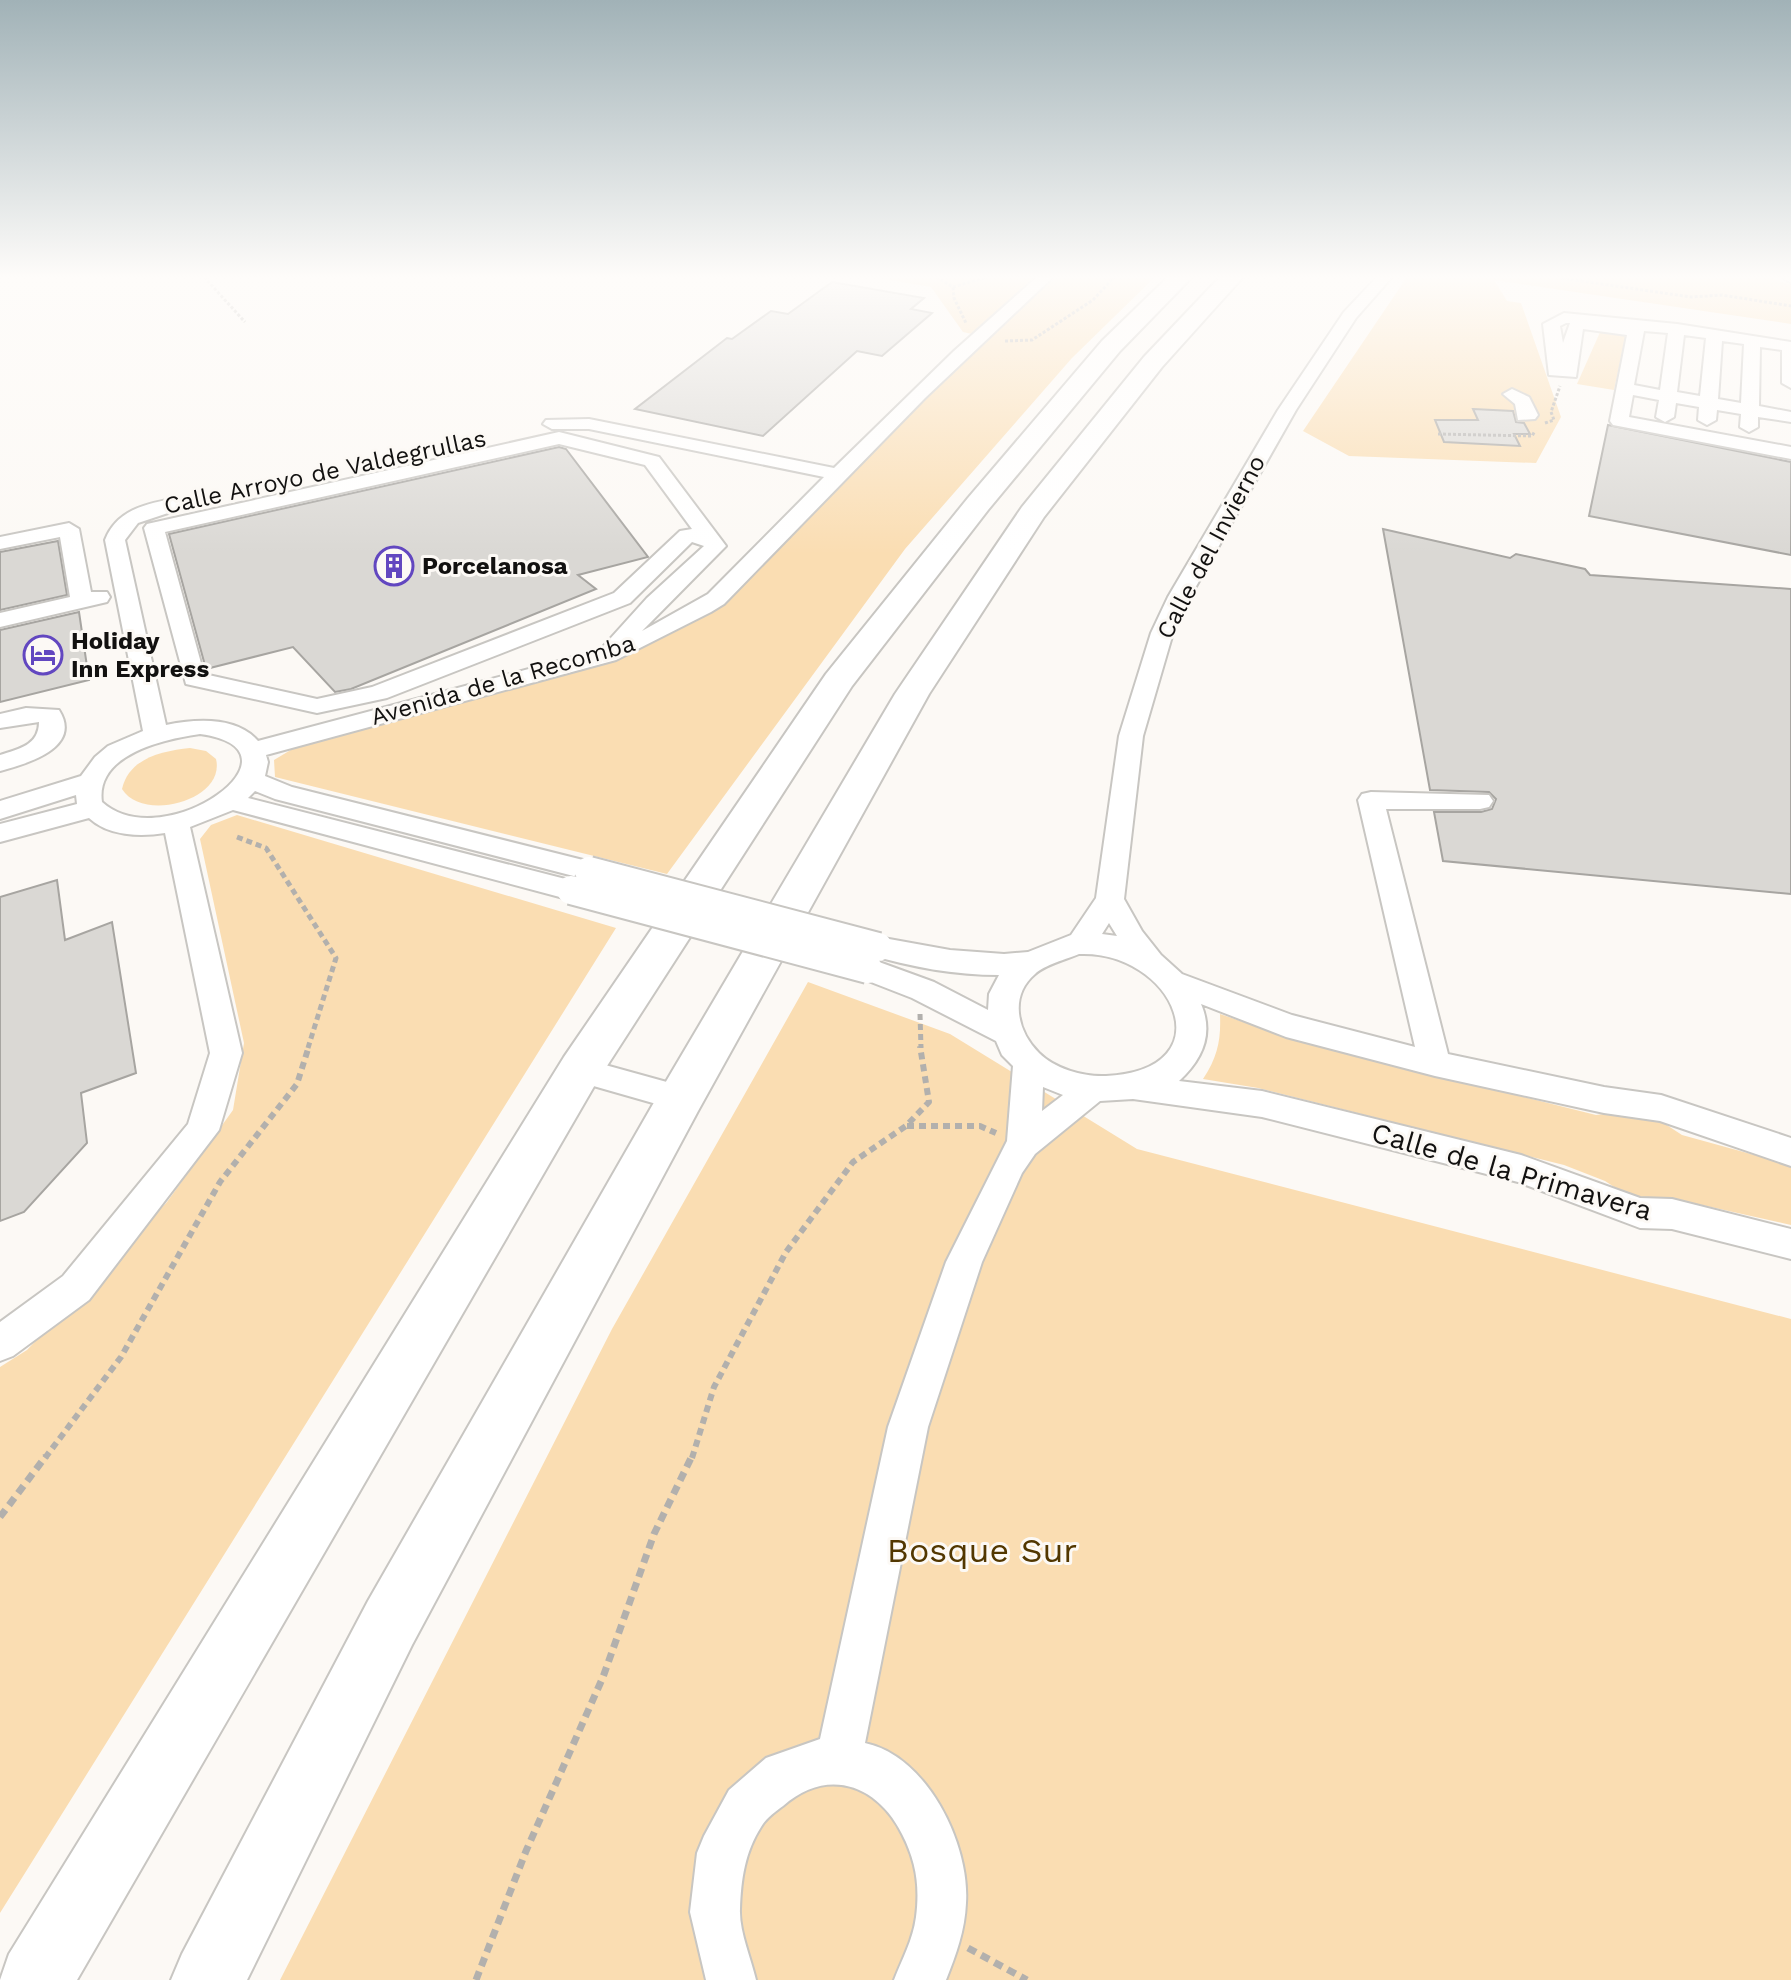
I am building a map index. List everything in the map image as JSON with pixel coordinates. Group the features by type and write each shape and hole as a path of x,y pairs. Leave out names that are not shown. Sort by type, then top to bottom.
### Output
{"highway":[{"path":"35,1980 580,1070 838,681 978,504 1091,369"},
{"path":"208,1980 390,1623 681,1098 912,694 1032,513 1147,369"}],"street":[{"name":"Avenida de la Recomba","path":"254,750 608,655 646,639 716,599 943,369"},
{"name":"Calle del Invierno","path":"1110,899 1131,736 1145,681 1162,633 1187,583 1287,410 1314,369"},
{"path":"1555,369 1570,373 1569,369"},
{"path":"1630,369 1619,421 1791,453"},
{"path":"1663,431 1672,369"},
{"path":"1706,438 1711,369"},
{"path":"1748,445 1751,369"},
{"path":"1626,389 1791,417"},
{"path":"1512,394 1523,401 1529,415 1524,416"},
{"name":"Calle Arroyo de Valdegrullas","path":"156,734 115,540 117,531 140,514 547,424 589,424 837,474"},
{"path":"608,655 655,603 716,546 652,461 559,438 154,528 194,679 317,706 379,693 622,598 687,535 708,537"},
{"path":"0,543 69,529 82,601"},
{"path":"0,620 125,591"},
{"path":"0,721 26,715 50,715 53,729 47,744 29,754 0,763"},
{"path":"0,833 91,796 111,757 156,734 177,729 220,728 240,736 254,750 257,758 250,779 229,801 176,823 150,827 126,826 107,819 91,796"},
{"path":"250,779 284,793 580,881 873,958 1025,965 1059,949 1081,943 1126,949 1164,973 1286,1025 1435,1064 1604,1100 1661,1108 1791,1152"},
{"path":"0,810 91,796"},
{"path":"1435,1064 1371,800 1480,801"},
{"path":"229,801 580,881"},
{"path":"0,1344 76,1288 203,1130 226,1053 176,823"},
{"path":"1081,943 1110,899"},
{"path":"1025,965 1004,994 1005,1032 1016,1052 1029,1064 1056,1080 1093,1089 1137,1088 1169,1073 1188,1051 1194,1026 1164,973 1122,923 1110,899"},
{"path":"873,958 923,990 1005,1032"},
{"path":"1023,1144 1029,1064"},
{"path":"580,1070 681,1098"},
{"name":"Calle de la Primavera","path":"1137,1088 1262,1104 1521,1169 1640,1213 1672,1214 1791,1244"},
{"path":"838,1761 908,1427 964,1262 1009,1165 1023,1144 1093,1089"},
{"path":"731,1980 718,1949 713,1904 721,1851 734,1823 751,1799 772,1779 796,1767 821,1760 872,1769 895,1784 915,1805 930,1832 940,1863 943,1898 939,1932 928,1965 919,1980"}],"path":[{"path":"476,1980 526,1851 603,1677 654,1534 688,1470 714,1387 786,1252 844,1173 853,1162 906,1126 929,1102 919,1038 920,1010"},
{"path":"906,1126 980,1126 1023,1144"},
{"path":"939,1932 1027,1980"}],"green space":[{"path":"957,369 1062,369 905,549 667,874 275,777 274,760 299,745 608,660 691,623 730,595 835,486"},
{"path":"1345,369 1544,369 1561,417 1536,463 1349,456 1303,431"},
{"path":"1583,369 1618,369 1614,390 1577,384"},
{"path":"190,748 206,751 216,759 216,773 208,786 196,795 181,802 147,804 132,799 122,789 126,778 139,763 158,754"},
{"path":"237,815 616,928 0,1913 0,1367 27,1350 167,1202 233,1110 244,1043 200,839 211,825"},
{"name":"Bosque Sur","path":"808,982 950,1034 1137,1149 1791,1319 1791,1980 280,1980 612,1329"},
{"path":"1220,1014 1299,1041 1596,1115 1611,1113 1656,1118 1682,1135 1791,1165 1791,1225 1693,1203 1670,1206 1628,1196 1605,1181 1564,1165 1258,1088 1203,1079 1218,1048"}],"building":[{"path":"686,369 837,369 763,436 635,409"},
{"path":"1473,409 1513,411 1516,422 1524,423 1530,434 1514,434 1520,446 1444,442 1435,420 1478,420"},
{"path":"1608,425 1791,462 1791,555 1589,516"},
{"name":"Porcelanosa","path":"559,447 566,449 648,557 578,575 596,589 351,689 335,692 293,647 206,669 169,534"},
{"path":"1383,529 1510,558 1516,554 1585,569 1590,575 1791,589 1791,894 1443,861 1434,812 1481,812 1492,809 1496,799 1489,792 1430,790"},
{"path":"58,541 67,595 0,610 0,552"},
{"name":"Holiday Inn Express","path":"79,612 89,680 0,702 0,630"},
{"path":"57,880 65,940 112,922 136,1073 81,1093 87,1143 24,1212 0,1221 0,897"}],"place":[{"name":"Porcelanosa","path":"394,566"},
{"name":"Holiday Inn Express","path":"43,655"}]}
